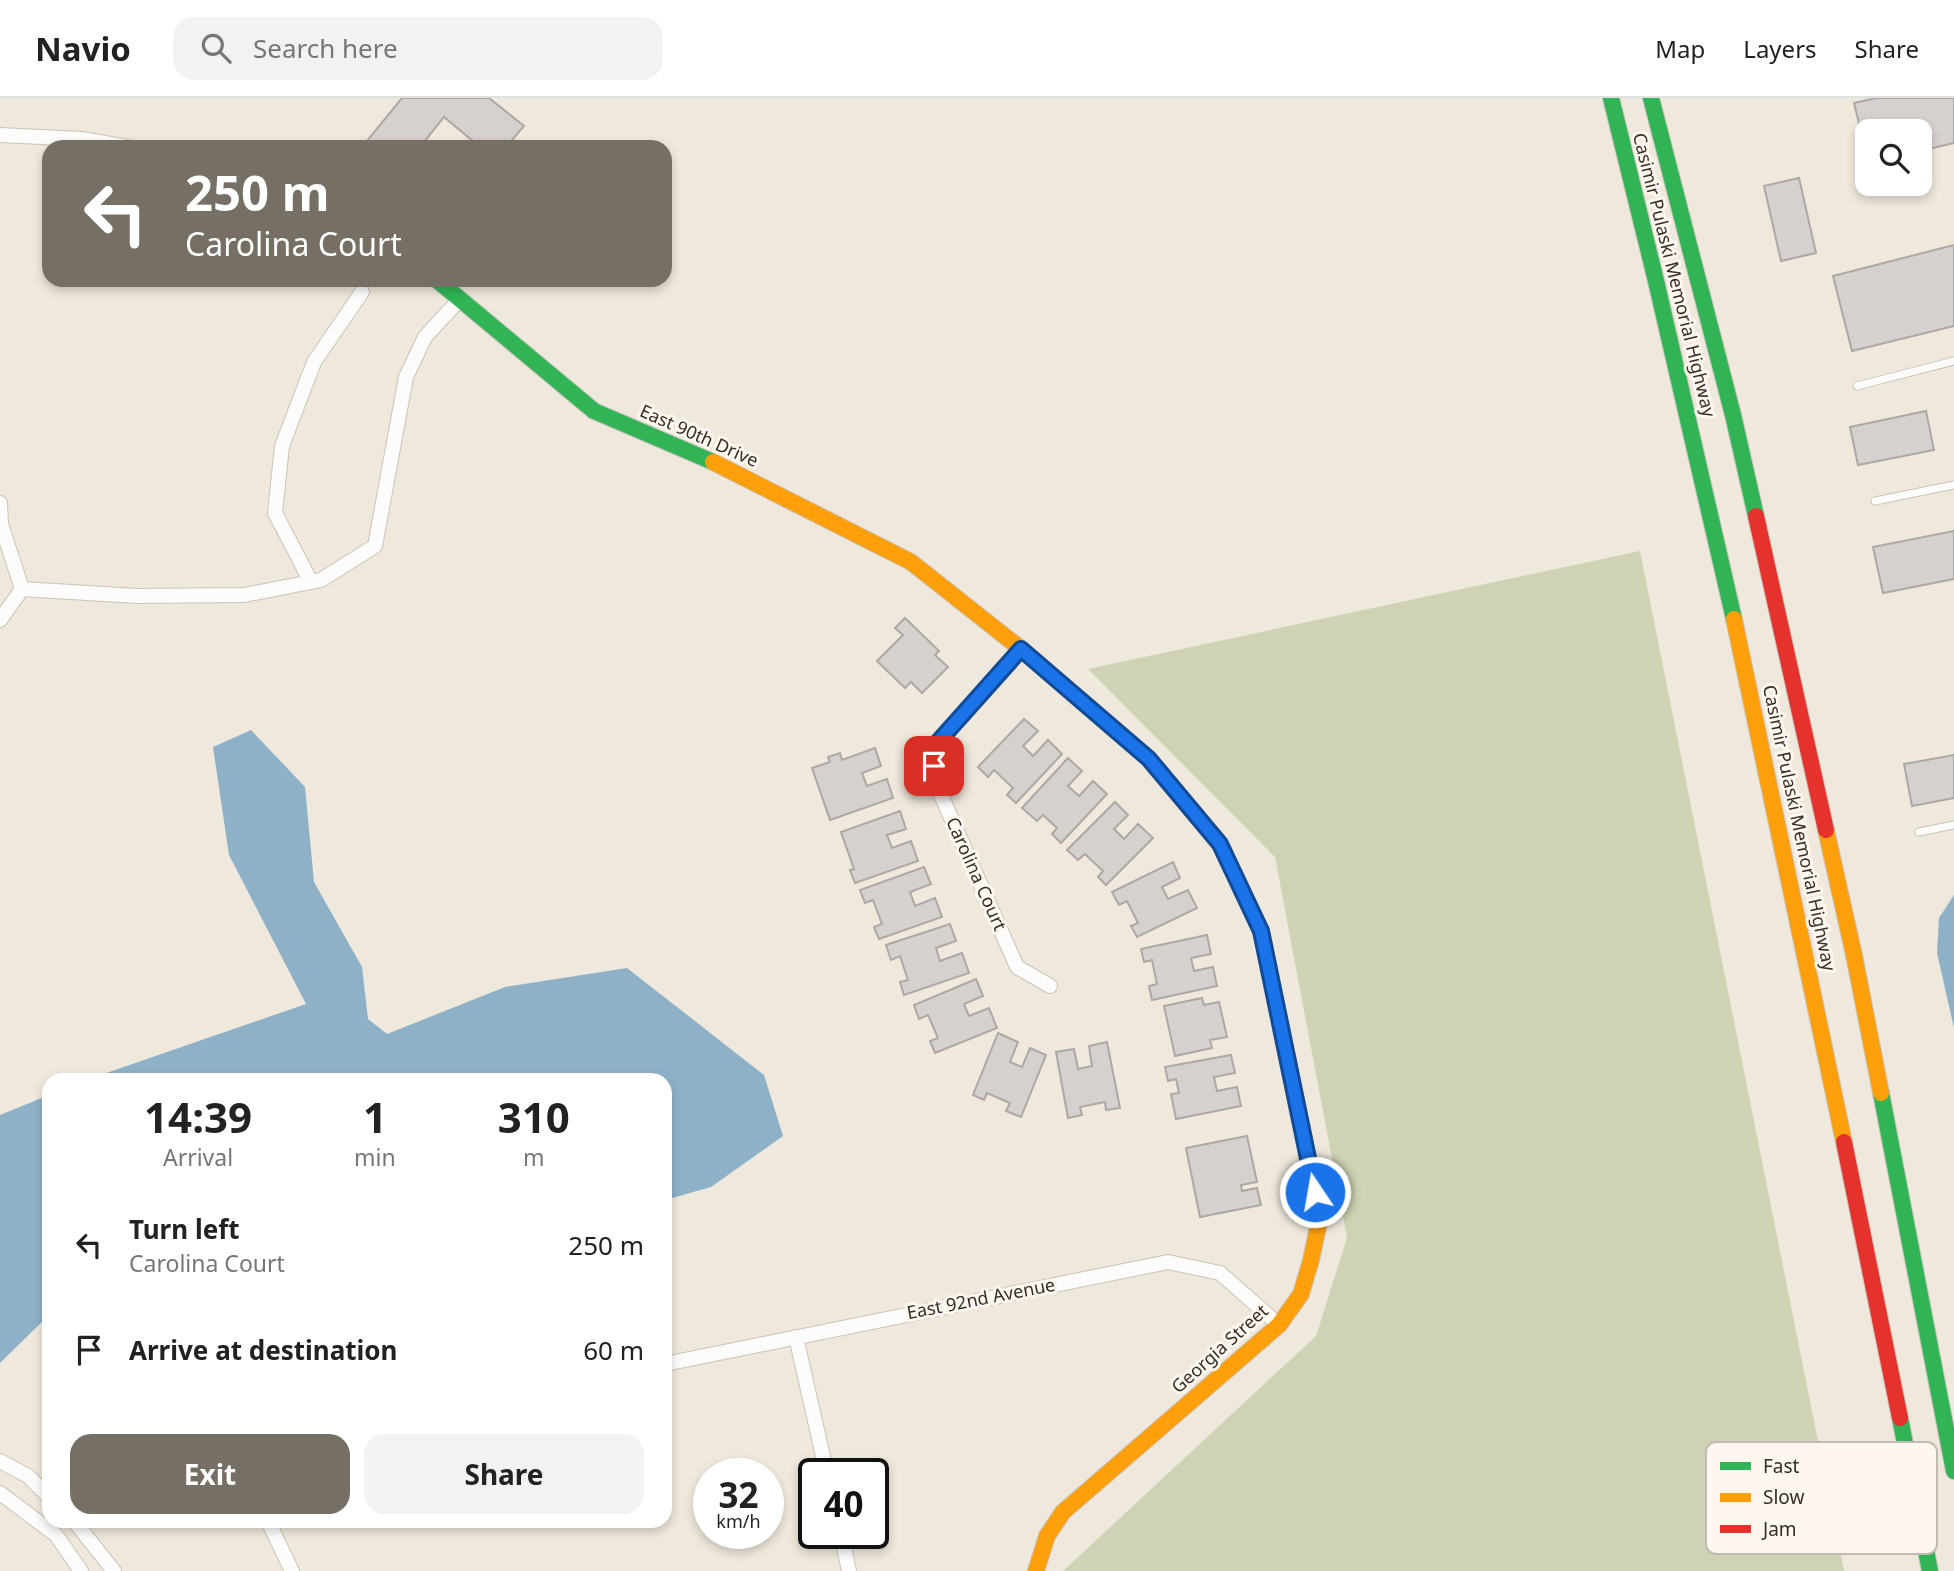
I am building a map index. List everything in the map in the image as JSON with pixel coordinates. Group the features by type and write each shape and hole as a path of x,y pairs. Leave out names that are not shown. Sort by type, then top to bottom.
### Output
{"main road":[{"name":"Casimir Pulaski Memorial Highway","path":"1611,98 1690,423 1802,930 1904,1442"},
{"name":"Casimir Pulaski Memorial Highway","path":"1651,98 1732,415 1848,928 1954,1471"},
{"name":"East 90th Drive","path":"445,287 594,411 689,450 849,529 911,562 962,602"},
{"name":"Georgia Street","path":"962,602 1149,759 1220,844 1261,931 1320,1218 1301,1294 1279,1325 1063,1512 1047,1536 1036,1571"}],"street":[{"path":"0,135 88,140"},
{"path":"310,582 275,513 282,446 314,362 362,292"},
{"path":"22,589 137,596 244,595 321,580 375,546 406,377 425,337 460,299"},
{"path":"0,503 1,524 22,589"},
{"path":"0,620 22,589"},
{"name":"Carolina Court","path":"1021,649 938,742 934,766 937,786 1017,967 1050,986"},
{"name":"East 92nd Avenue","path":"672,1363 1168,1262 1220,1273 1279,1325"},
{"path":"796,1337 823,1458"},
{"path":"0,1461 27,1476 42,1490"},
{"path":"0,1493 42,1524"},
{"path":"34,1518 42,1511"},
{"path":"47,1528 56,1535 81,1571"},
{"path":"56,1535 64,1528"},
{"path":"78,1528 114,1571"},
{"path":"271,1528 292,1571"},
{"path":"844,1549 849,1571"}],"lane":[{"path":"1857,386 1954,361"},
{"path":"1875,500 1954,485"},
{"path":"1919,832 1954,825"}],"green space":[{"path":"1640,551 1818,1442 1706,1442 1706,1554 1841,1554 1844,1571 1063,1571 1316,1336 1347,1238 1275,857 1088,669"}],"water":[{"path":"251,730 305,787 314,882 362,967 368,1019 387,1034 505,987 627,968 764,1075 783,1136 711,1187 672,1198 672,1073 106,1073 306,1004 229,855 213,747"},
{"path":"1954,895 1954,1028 1937,953 1939,918"},
{"path":"42,1098 42,1322 0,1363 0,1115"}],"building":[{"path":"402,98 489,98 524,126 512,140 472,140 444,117 426,140 368,140"},
{"path":"1876,98 1954,98 1954,143 1932,148 1932,119 1858,119 1854,103"},
{"path":"1799,178 1816,253 1781,261 1764,186"},
{"path":"1954,245 1954,326 1852,351 1833,276"},
{"path":"1926,411 1934,450 1858,465 1850,427"},
{"path":"1954,531 1954,579 1883,593 1873,547"},
{"path":"905,618 939,651 935,655 948,667 922,693 911,682 905,688 877,661 903,635 895,628"},
{"path":"1024,719 1038,731 1023,746 1033,756 1048,740 1062,754 1016,803 1007,795 1013,788 994,770 988,777 978,767"},
{"path":"875,748 881,766 862,773 867,786 887,779 893,798 830,820 812,768 830,762 828,757 840,753 842,760"},
{"path":"1954,755 1954,798 1912,806 1904,764"},
{"path":"1068,758 1082,771 1068,786 1079,796 1093,781 1107,794 1061,843 1052,834 1057,828 1043,815 1037,821 1022,808"},
{"path":"1115,802 1128,815 1114,829 1124,839 1138,824 1153,838 1106,885 1098,877 1103,871 1085,854 1078,860 1067,850"},
{"path":"900,811 906,829 887,835 892,848 911,841 918,861 855,883 850,870 854,869 841,832"},
{"path":"1173,862 1180,878 1162,887 1168,899 1188,890 1197,908 1137,937 1131,926 1138,923 1127,901 1119,905 1112,892"},
{"path":"924,867 931,884 910,892 915,906 935,898 942,917 879,939 874,927 882,924 873,900 865,903 860,890"},
{"path":"950,924 956,941 936,948 940,961 962,953 969,973 904,995 900,982 908,980 900,956 891,960 886,945"},
{"path":"1207,935 1211,954 1191,958 1194,971 1213,967 1217,986 1152,1000 1149,986 1157,984 1152,960 1144,962 1141,949"},
{"path":"976,979 983,996 964,1004 969,1016 989,1008 997,1028 935,1053 930,1041 938,1038 928,1015 919,1019 914,1005"},
{"path":"1202,998 1204,1005 1219,1002 1227,1037 1210,1040 1212,1048 1175,1056 1164,1006"},
{"path":"998,1033 1018,1042 1010,1062 1022,1067 1030,1048 1046,1055 1021,1117 1006,1111 1010,1103 987,1093 984,1100 973,1095"},
{"path":"1107,1042 1120,1108 1106,1110 1105,1102 1080,1107 1082,1115 1068,1118 1056,1052 1074,1049 1078,1069 1092,1066 1089,1046"},
{"path":"1231,1055 1235,1073 1214,1077 1217,1091 1237,1087 1241,1106 1176,1119 1171,1094 1179,1093 1176,1079 1168,1081 1165,1067"},
{"path":"1247,1136 1257,1182 1241,1185 1242,1191 1257,1188 1261,1205 1200,1217 1186,1148"}],"traffic: fast":[{"path":"1611,98 1734,619"},
{"path":"1651,98 1733,415 1756,516"},
{"path":"445,287 594,411 713,462"},
{"path":"1881,1093 1954,1471"},
{"path":"1900,1418 1905,1442"},
{"path":"1927,1554 1930,1571"}],"traffic: slow":[{"path":"713,462 911,562 1021,649 1146,756"},
{"path":"1734,619 1844,1142"},
{"path":"1826,830 1881,1093"},
{"path":"1036,1571 1047,1536 1063,1512 1279,1325 1301,1294 1311,1260 1320,1218 1313,1184"}],"traffic: jam":[{"path":"1756,516 1826,830"},
{"path":"1146,756 1220,844 1261,931 1313,1184"},
{"path":"1844,1142 1900,1418"}],"route":[{"path":"934,766 938,742 1021,649 1149,759 1220,844 1261,931 1315,1192"}]}
